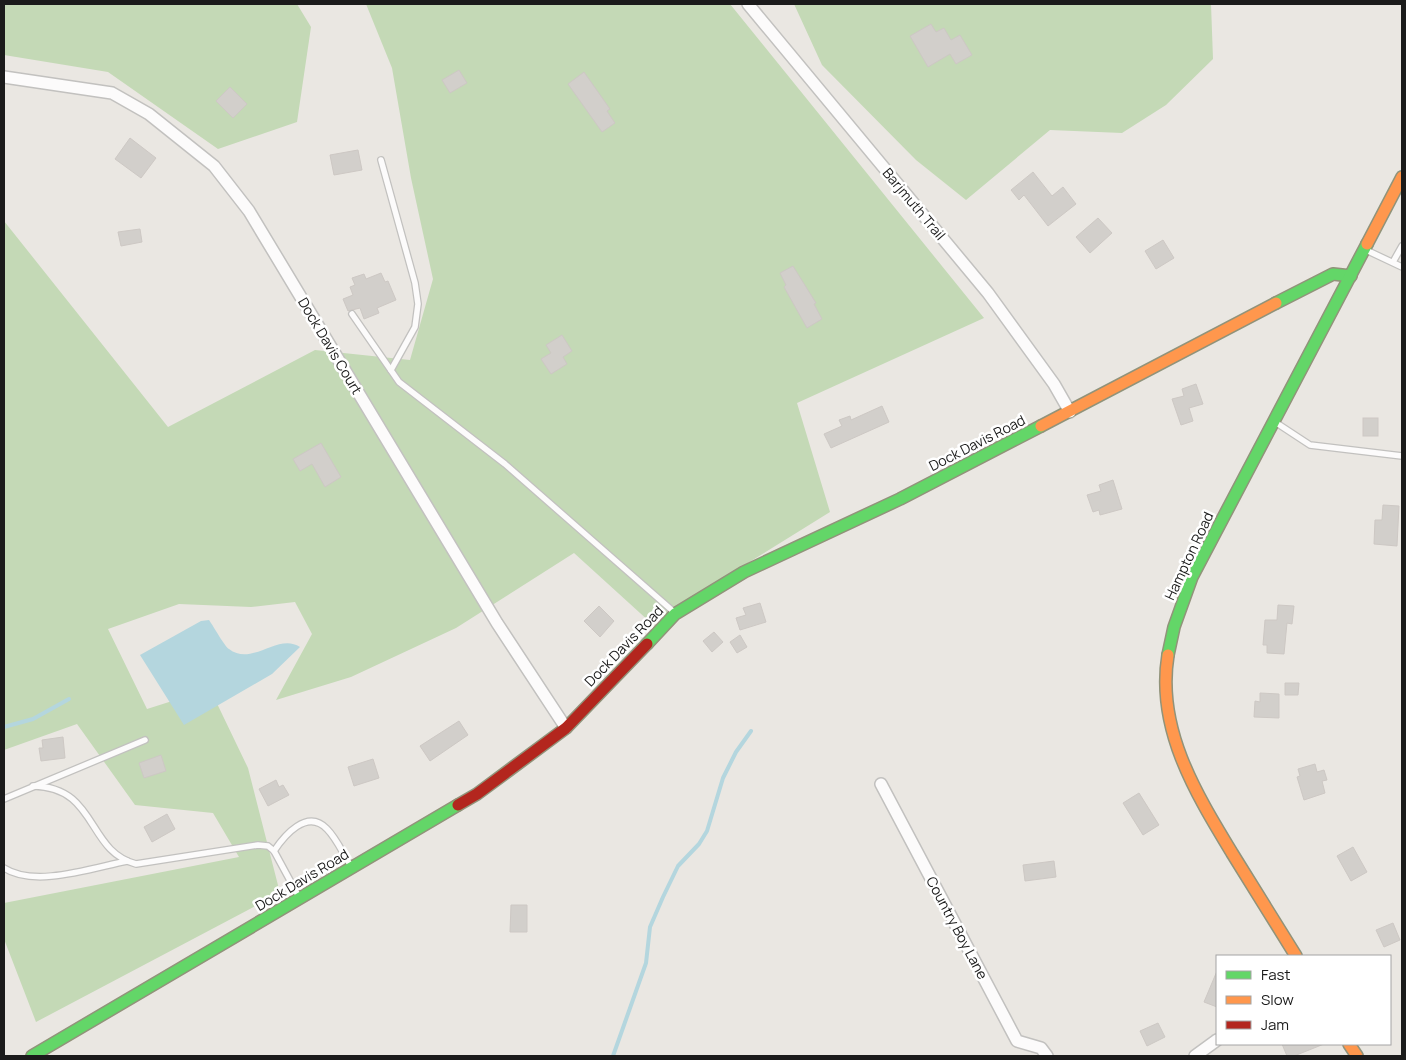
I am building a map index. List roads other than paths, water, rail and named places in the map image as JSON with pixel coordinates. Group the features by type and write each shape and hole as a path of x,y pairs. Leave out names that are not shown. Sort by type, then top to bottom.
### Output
{"street":[{"name":"Barjmuth Trail","path":"748,4 988,293 1054,384 1070,412"},
{"name":"Dock Davis Court","path":"4,77 112,93 149,114 214,166 249,211 497,623 566,728"},
{"name":"Hampton Road","path":"1295,955 1195,792 1178,753 1167,715 1165,679 1168,648 1192,577 1402,177"},
{"name":"Dock Davis Road","path":"32,1056 477,794 566,728 675,614 744,572 900,499 1333,274 1351,276"},
{"name":"Country Boy Lane","path":"880,784 1018,1041 1041,1048 1047,1056"},
{"path":"1195,1056 1216,1041"},
{"path":"1350,1045 1357,1056"}],"lane":[{"path":"381,160 415,282 418,304 415,327 391,370"},
{"path":"1393,262 1402,246"},
{"path":"1365,250 1402,267"},
{"path":"352,314 399,382 504,464 675,614"},
{"path":"1274,421 1294,437 1310,445 1402,456"},
{"path":"4,799 144,740"},
{"path":"33,786 56,788 69,795 79,805 109,848 127,861"},
{"path":"274,851 293,828 307,822 319,824 327,828 352,868"},
{"path":"4,868 25,877 41,877 127,861 146,864 258,845 268,846 274,851 300,898"}],"water":[{"path":"209,620 227,647 238,653 247,654 283,644 292,644 300,647 272,674 184,725 140,655 201,621"}],"waterway":[{"path":"4,727 33,719 69,699"},
{"path":"613,1056 646,963 650,927 678,866 699,844 707,831 723,778 736,752 751,731"}]}
